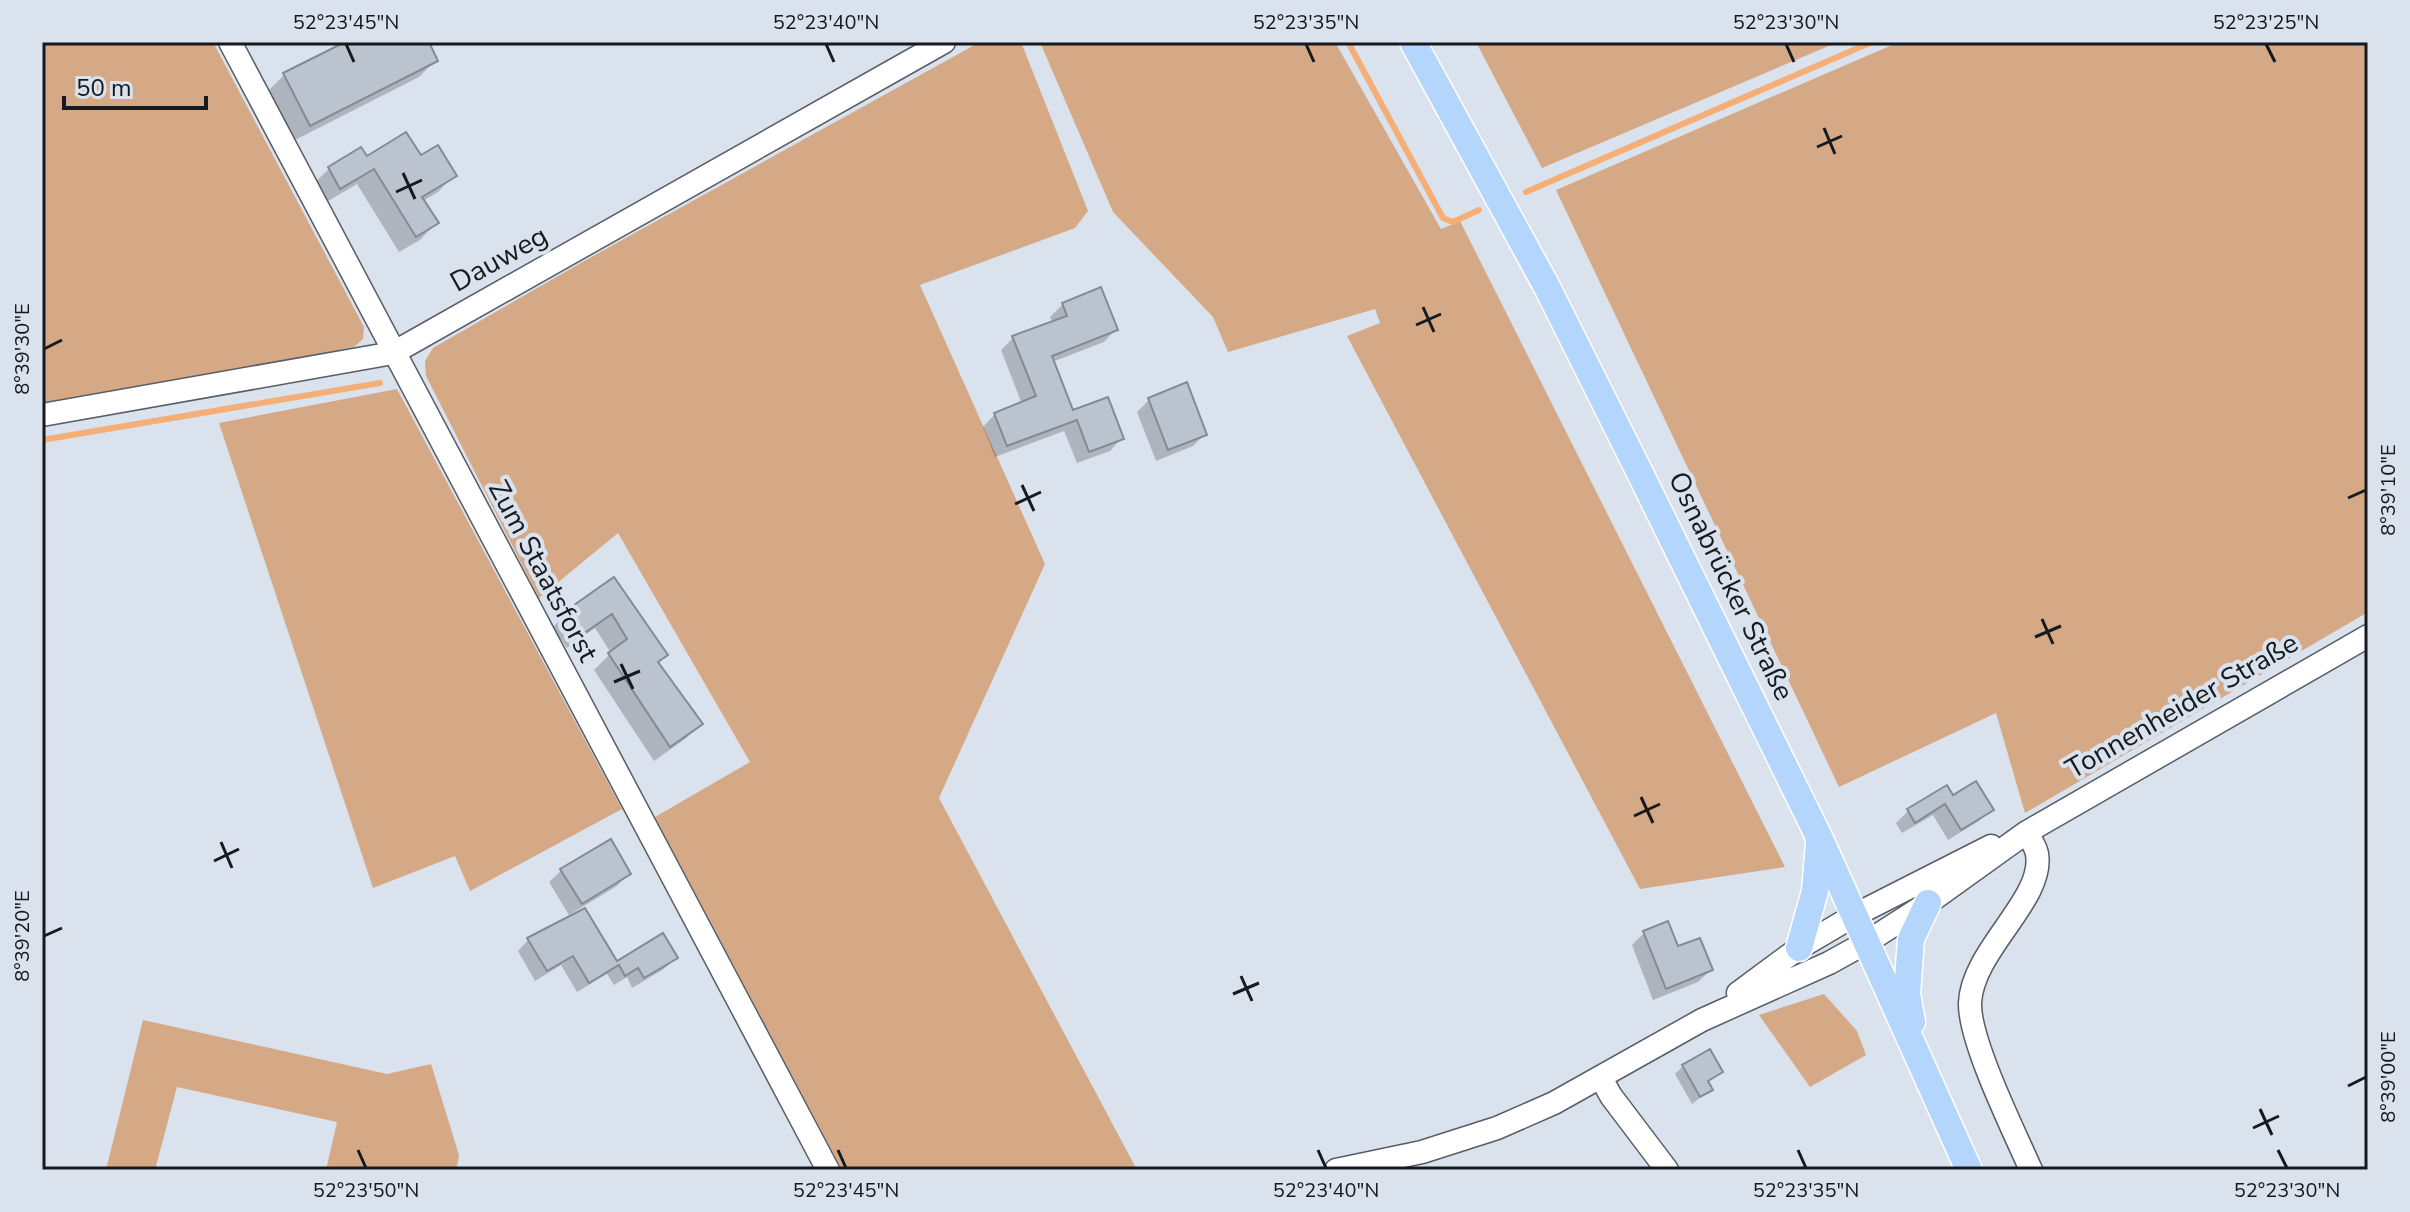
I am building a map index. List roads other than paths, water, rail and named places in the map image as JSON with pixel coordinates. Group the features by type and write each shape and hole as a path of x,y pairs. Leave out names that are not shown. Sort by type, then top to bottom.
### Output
{"main road":[{"name":"Osnabrücker Straße","path":"1413,42 1561,315 1820,839 1969,1170"},
{"path":"1799,948 1815,891 1820,839"},
{"name":"Tonnenheider Straße","path":"1917,1053 1907,994 1911,939 1928,903"}],"street":[{"name":"Zum Staatsforst","path":"230,42 828,1170"},
{"name":"Dauweg","path":"42,415 393,353 944,42"},
{"name":"Tonnenheider Straße","path":"1336,1170 1422,1152 1497,1128 1554,1103 1702,1020 1829,963 1928,903 2027,832 2368,636"},
{"name":"Tonnenheider Straße","path":"1702,1020 1799,948 1855,915 1987,847 2027,832"},
{"path":"2027,832 2037,854 2036,875 1980,965 1972,983 1970,1006 1974,1032 2031,1170"},
{"path":"1601,1078 1667,1170"}],"waterway":[{"path":"1348,42 1443,218 1453,222 1479,210"},
{"path":"1526,192 1872,42"},
{"path":"42,440 380,383"}]}
